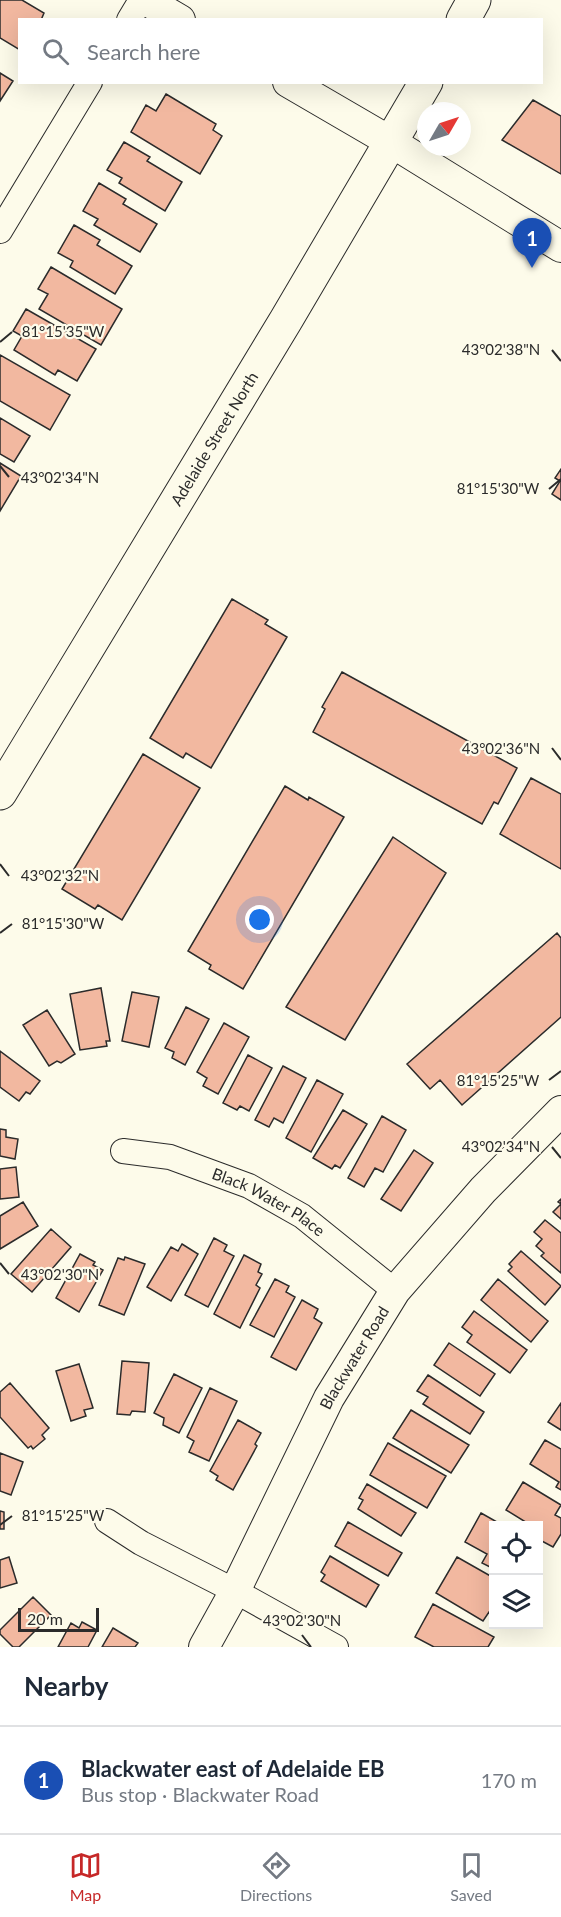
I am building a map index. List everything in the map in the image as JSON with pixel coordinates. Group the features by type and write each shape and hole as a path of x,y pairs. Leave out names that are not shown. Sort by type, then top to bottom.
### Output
{"main road":[{"path":"464,18 474,0"},
{"name":"Adelaide Street North","path":"0,793 286,320 425,84"}],"street":[{"path":"130,18 141,0"},
{"path":"146,0 177,18"},
{"path":"0,231 89,84"},
{"path":"291,84 391,142 561,248"},
{"name":"Blackwater Road","path":"204,1647 236,1591 329,1398 395,1291 483,1190 561,1111"},
{"name":"Black Water Place","path":"123,1151 170,1157 249,1186 302,1216 395,1291"},
{"path":"107,1521 141,1543 236,1591 336,1647"}],"building":[{"path":"0,0 22,0 44,13 42,18 18,18 18,49 0,38"},
{"path":"0,73 13,81 0,101"},
{"path":"166,94 216,124 213,130 222,136 200,174 131,132 146,105 156,111"},
{"path":"533,100 561,116 561,174 502,140"},
{"path":"124,142 150,157 147,161 182,182 165,211 119,183 122,178 107,170"},
{"path":"99,183 126,199 123,204 157,224 140,252 94,225 98,219 83,211"},
{"path":"74,225 100,240 97,245 132,266 115,294 70,267 73,261 58,253"},
{"path":"51,267 122,309 101,345 39,309 48,294 38,289"},
{"path":"26,309 96,349 77,381 58,370 55,375 14,350 22,336 13,331"},
{"path":"0,355 70,395 50,430 0,401"},
{"path":"0,418 30,436 14,462 0,454"},
{"path":"0,463 21,476 0,511"},
{"path":"561,469 561,500 552,494 560,481 555,478"},
{"path":"232,599 268,620 265,624 287,637 211,768 186,753 183,758 150,738"},
{"path":"342,672 517,768 498,804 494,802 482,824 313,732 325,709 322,707"},
{"path":"143,754 200,788 122,920 98,905 95,909 62,889"},
{"path":"531,778 561,794 561,869 500,834"},
{"path":"285,786 344,817 243,989 209,969 211,965 188,951"},
{"path":"393,837 446,873 345,1040 286,1007"},
{"path":"557,933 561,938 561,1017 462,1105 440,1080 430,1089 407,1064"},
{"path":"101,988 110,1041 106,1041 107,1046 80,1050 70,994"},
{"path":"132,992 159,997 149,1047 122,1041"},
{"path":"186,1007 209,1019 185,1065 172,1058 174,1052 165,1048"},
{"path":"47,1010 75,1054 61,1063 57,1061 49,1066 23,1025"},
{"path":"224,1023 249,1037 218,1094 203,1086 207,1078 197,1072"},
{"path":"0,1051 40,1081 30,1094 26,1092 19,1101 0,1087"},
{"path":"248,1055 272,1068 249,1111 240,1106 237,1110 223,1103"},
{"path":"283,1066 306,1078 283,1123 274,1118 269,1127 255,1120"},
{"path":"317,1080 343,1094 311,1152 286,1138"},
{"path":"343,1110 367,1124 340,1168 335,1165 332,1169 313,1158"},
{"path":"382,1116 406,1130 383,1172 375,1168 364,1187 348,1178"},
{"path":"0,1129 6,1130 6,1137 18,1139 15,1159 0,1156"},
{"path":"414,1150 433,1163 401,1211 381,1199"},
{"path":"16,1167 19,1197 0,1199 0,1169"},
{"path":"23,1202 38,1226 0,1249 0,1216"},
{"path":"561,1204 561,1219 553,1212"},
{"path":"545,1220 561,1233 561,1273 541,1256 544,1253 536,1246 542,1239 534,1232"},
{"path":"51,1229 71,1247 32,1292 11,1274"},
{"path":"214,1238 227,1245 224,1251 234,1256 208,1307 185,1295"},
{"path":"182,1244 198,1254 171,1301 147,1287 171,1247 178,1251"},
{"path":"521,1251 561,1286 545,1305 508,1271 512,1267 509,1264"},
{"path":"80,1254 95,1262 93,1265 103,1270 79,1312 56,1298"},
{"path":"244,1255 261,1264 258,1272 262,1274 256,1285 260,1288 240,1328 214,1314"},
{"path":"125,1257 145,1264 124,1315 99,1305 118,1258 124,1260"},
{"path":"275,1279 289,1286 286,1292 295,1297 274,1337 250,1325"},
{"path":"498,1279 548,1321 531,1342 481,1300"},
{"path":"302,1300 318,1309 314,1318 322,1323 296,1370 271,1357"},
{"path":"474,1311 527,1350 510,1373 467,1342 472,1335 462,1327"},
{"path":"449,1343 495,1374 480,1396 434,1365"},
{"path":"122,1361 149,1363 145,1412 132,1411 130,1415 117,1414"},
{"path":"79,1364 93,1408 84,1410 86,1416 71,1421 56,1371"},
{"path":"174,1374 202,1388 179,1433 163,1425 164,1418 154,1413"},
{"path":"428,1375 484,1412 470,1434 423,1404 428,1397 417,1391"},
{"path":"10,1383 49,1428 42,1435 45,1439 33,1449 31,1446 28,1448 0,1417 0,1392"},
{"path":"210,1388 237,1401 209,1461 189,1452 194,1441 187,1437"},
{"path":"561,1403 561,1430 548,1422"},
{"path":"411,1410 469,1445 451,1473 393,1438"},
{"path":"238,1420 261,1433 255,1444 257,1446 233,1490 216,1480 218,1476 210,1471"},
{"path":"545,1440 561,1449 561,1490 556,1487 559,1482 530,1464"},
{"path":"388,1443 446,1476 427,1508 370,1475"},
{"path":"0,1453 23,1462 11,1495 0,1491"},
{"path":"523,1482 561,1505 555,1515 561,1518 561,1534 553,1547 543,1542 543,1521 524,1521 506,1510"},
{"path":"367,1484 416,1513 401,1536 358,1509 363,1500 359,1498"},
{"path":"0,1511 4,1512 4,1529 0,1529"},
{"path":"481,1513 495,1521 489,1521 489,1566 482,1563 487,1554 465,1542"},
{"path":"348,1522 402,1553 388,1576 335,1546"},
{"path":"330,1556 379,1585 366,1607 321,1581 325,1575 321,1572"},
{"path":"9,1557 17,1583 0,1588 0,1560"},
{"path":"457,1557 489,1575 489,1612 483,1621 436,1593"},
{"path":"33,1597 51,1615 19,1647 13,1647 0,1634 0,1630"},
{"path":"433,1604 494,1637 488,1647 434,1647 415,1637"},
{"path":"82,1622 97,1630 88,1647 58,1647 71,1623 79,1628"},
{"path":"113,1628 138,1643 135,1647 102,1647"}],"place":[{"name":"Blackwater east of Adelaide EB","path":"532,268"}]}
